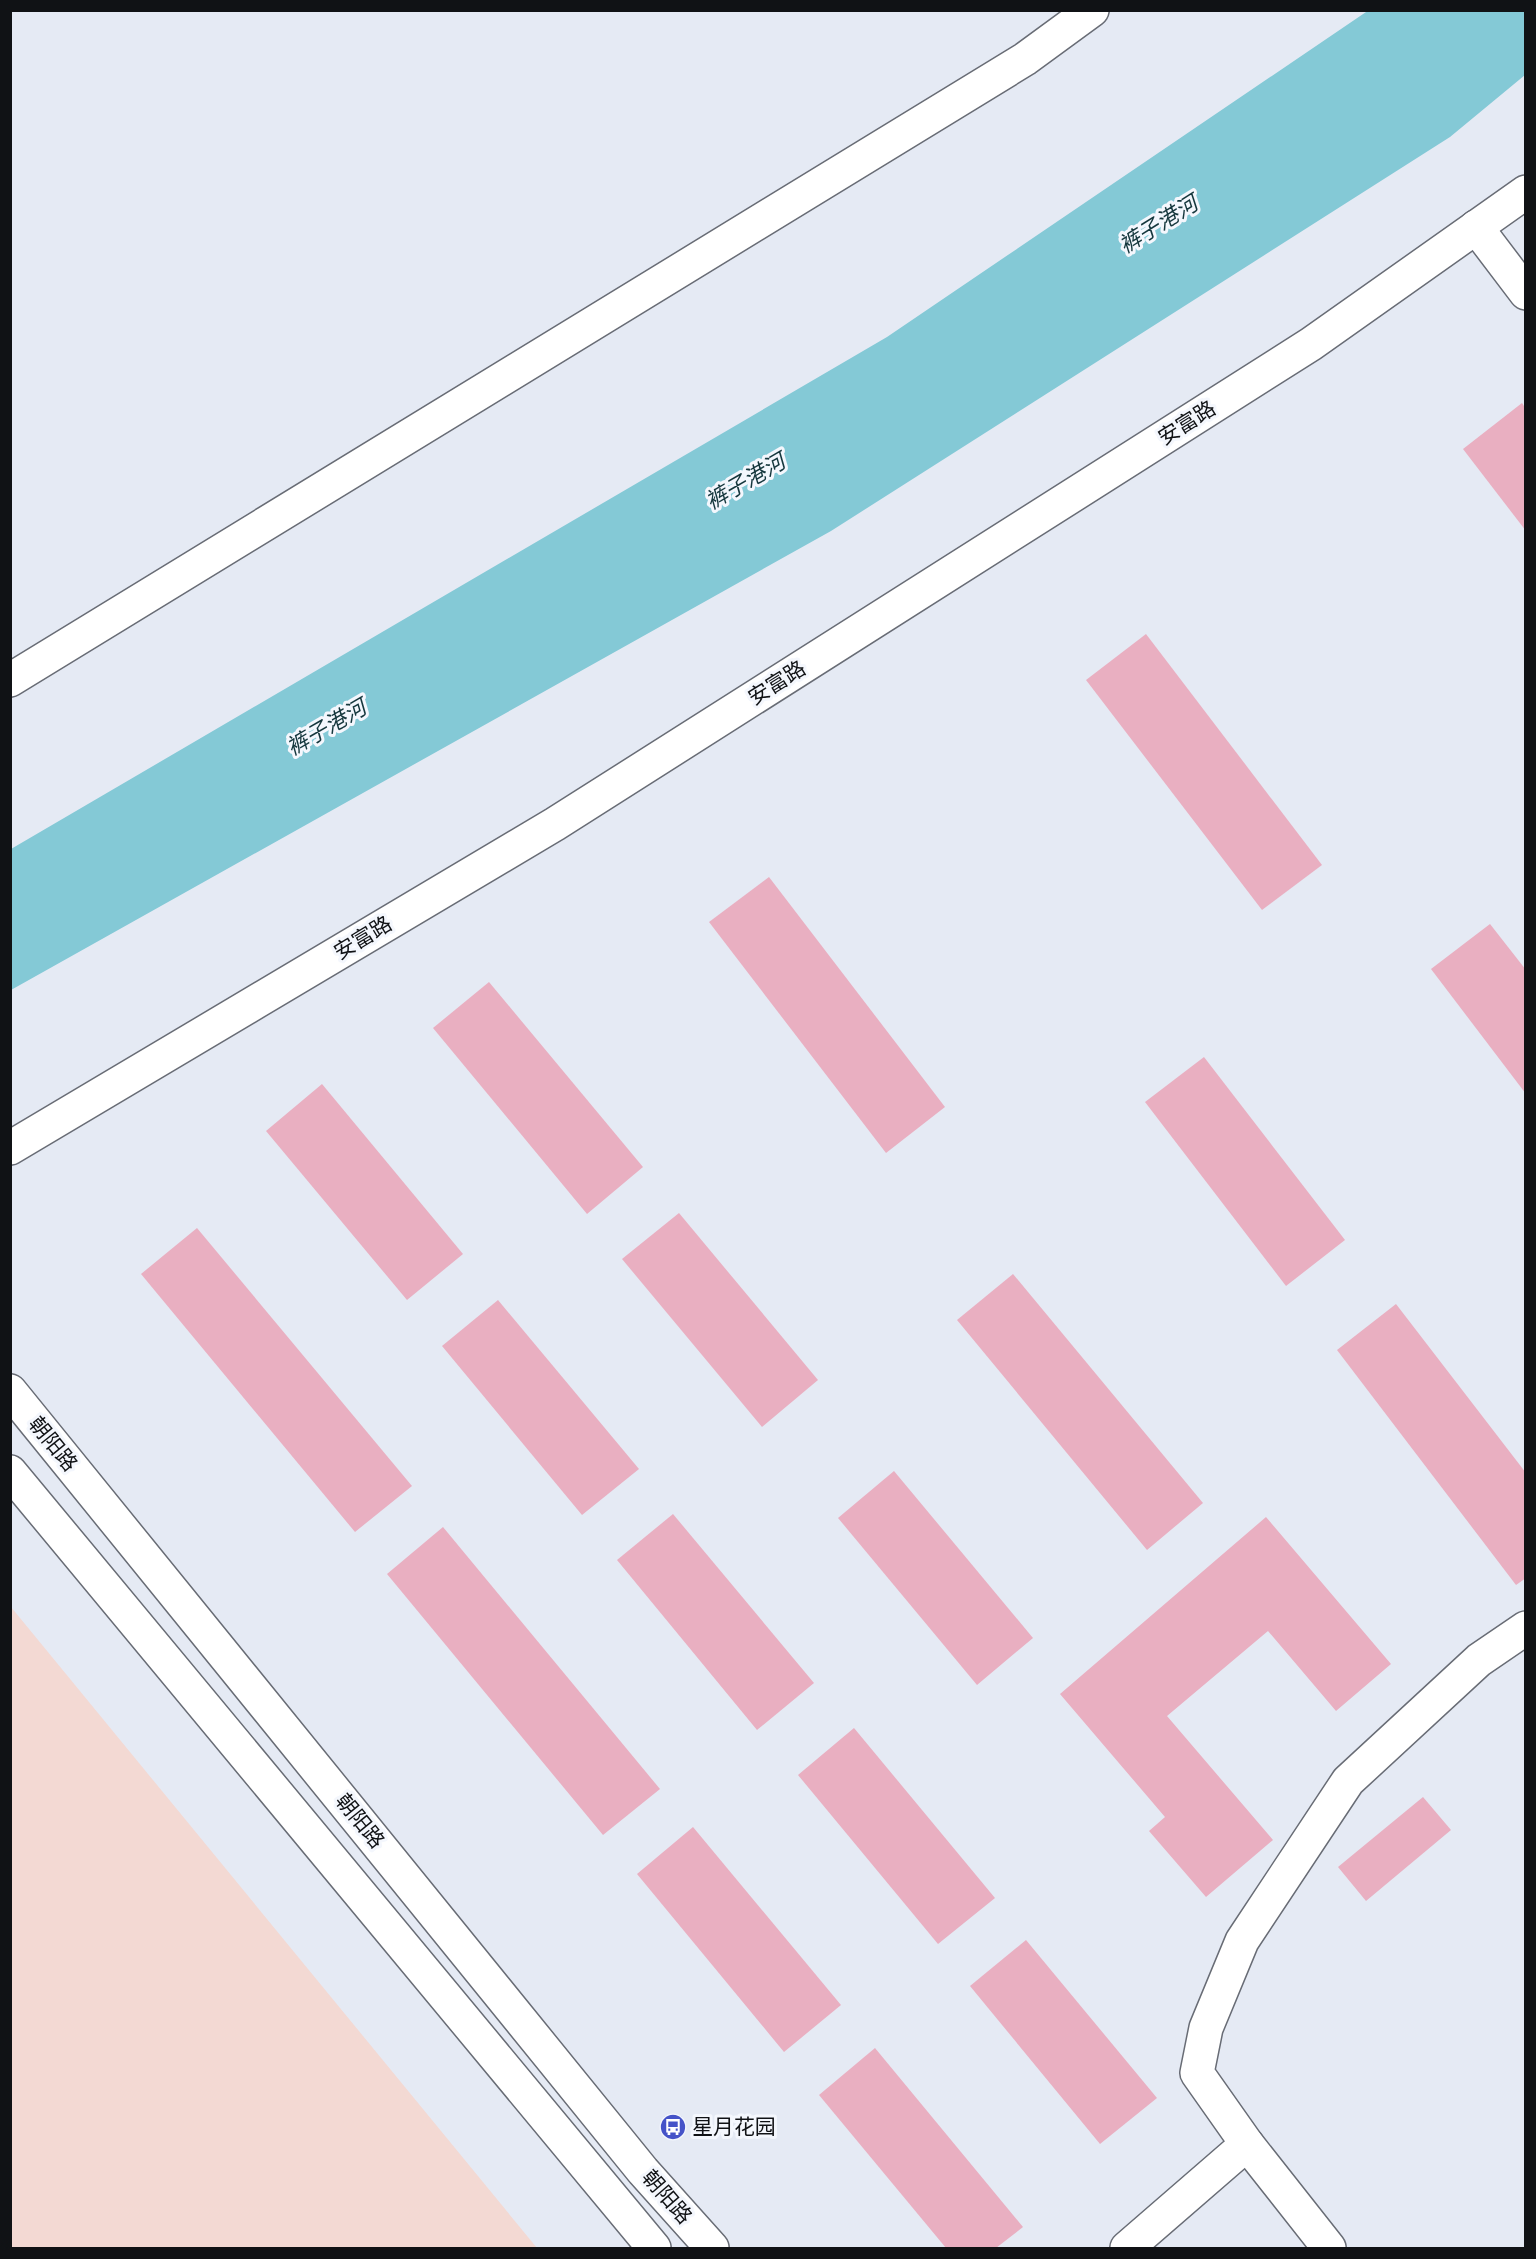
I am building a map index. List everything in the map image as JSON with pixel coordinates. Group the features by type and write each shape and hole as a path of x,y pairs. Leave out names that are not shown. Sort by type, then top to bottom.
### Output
{"street":[{"path":"10,680 1025,59 1092,10"},
{"name":"安富路","path":"10,1148 565,817 1311,344 1526,192"},
{"path":"1476,227 1526,293"},
{"name":"朝阳路","path":"10,1391 643,2171 712,2248"},
{"name":"朝阳路","path":"10,1472 654,2248"},
{"path":"1329,2248 1247,2144 1197,2073 1206,2028 1242,1941 1348,1781 1479,1660 1526,1628"},
{"path":"1127,2248 1247,2144"}],"shaded area":[{"path":"11,1607 537,2248 11,2248"}],"water":[{"name":"裤子港河","path":"1369,10 1525,11 1525,75 1450,137 831,531 11,990 11,849 887,337"}],"building":[{"path":"1522,403 1526,409 1526,531 1463,449"},
{"path":"1146,634 1322,865 1262,910 1086,680"},
{"path":"769,877 945,1107 886,1153 709,922"},
{"path":"1490,924 1526,970 1526,1094 1431,969"},
{"path":"489,982 643,1167 587,1214 433,1028"},
{"path":"1204,1057 1345,1240 1286,1286 1145,1102"},
{"path":"322,1084 463,1254 407,1300 266,1131"},
{"path":"679,1213 818,1380 762,1427 622,1259"},
{"path":"197,1228 412,1486 355,1532 141,1274"},
{"path":"1013,1274 1203,1503 1147,1550 957,1320"},
{"path":"498,1300 639,1469 582,1515 442,1346"},
{"path":"1396,1304 1526,1473 1526,1578 1516,1585 1337,1350"},
{"path":"894,1471 1033,1638 977,1685 838,1518"},
{"path":"673,1514 814,1683 757,1730 617,1560"},
{"path":"1266,1517 1391,1664 1336,1711 1268,1631 1167,1716 1273,1840 1206,1897 1149,1831 1165,1817 1060,1694"},
{"path":"443,1527 660,1789 603,1835 387,1574"},
{"path":"854,1728 995,1898 938,1944 798,1775"},
{"path":"1423,1797 1451,1830 1366,1901 1338,1867"},
{"path":"693,1827 841,2005 784,2052 637,1874"},
{"path":"1026,1940 1157,2098 1100,2144 970,1986"},
{"path":"875,2048 1023,2227 996,2248 946,2248 819,2095"}],"place":[{"name":"星月花园","path":"673,2127"}]}
